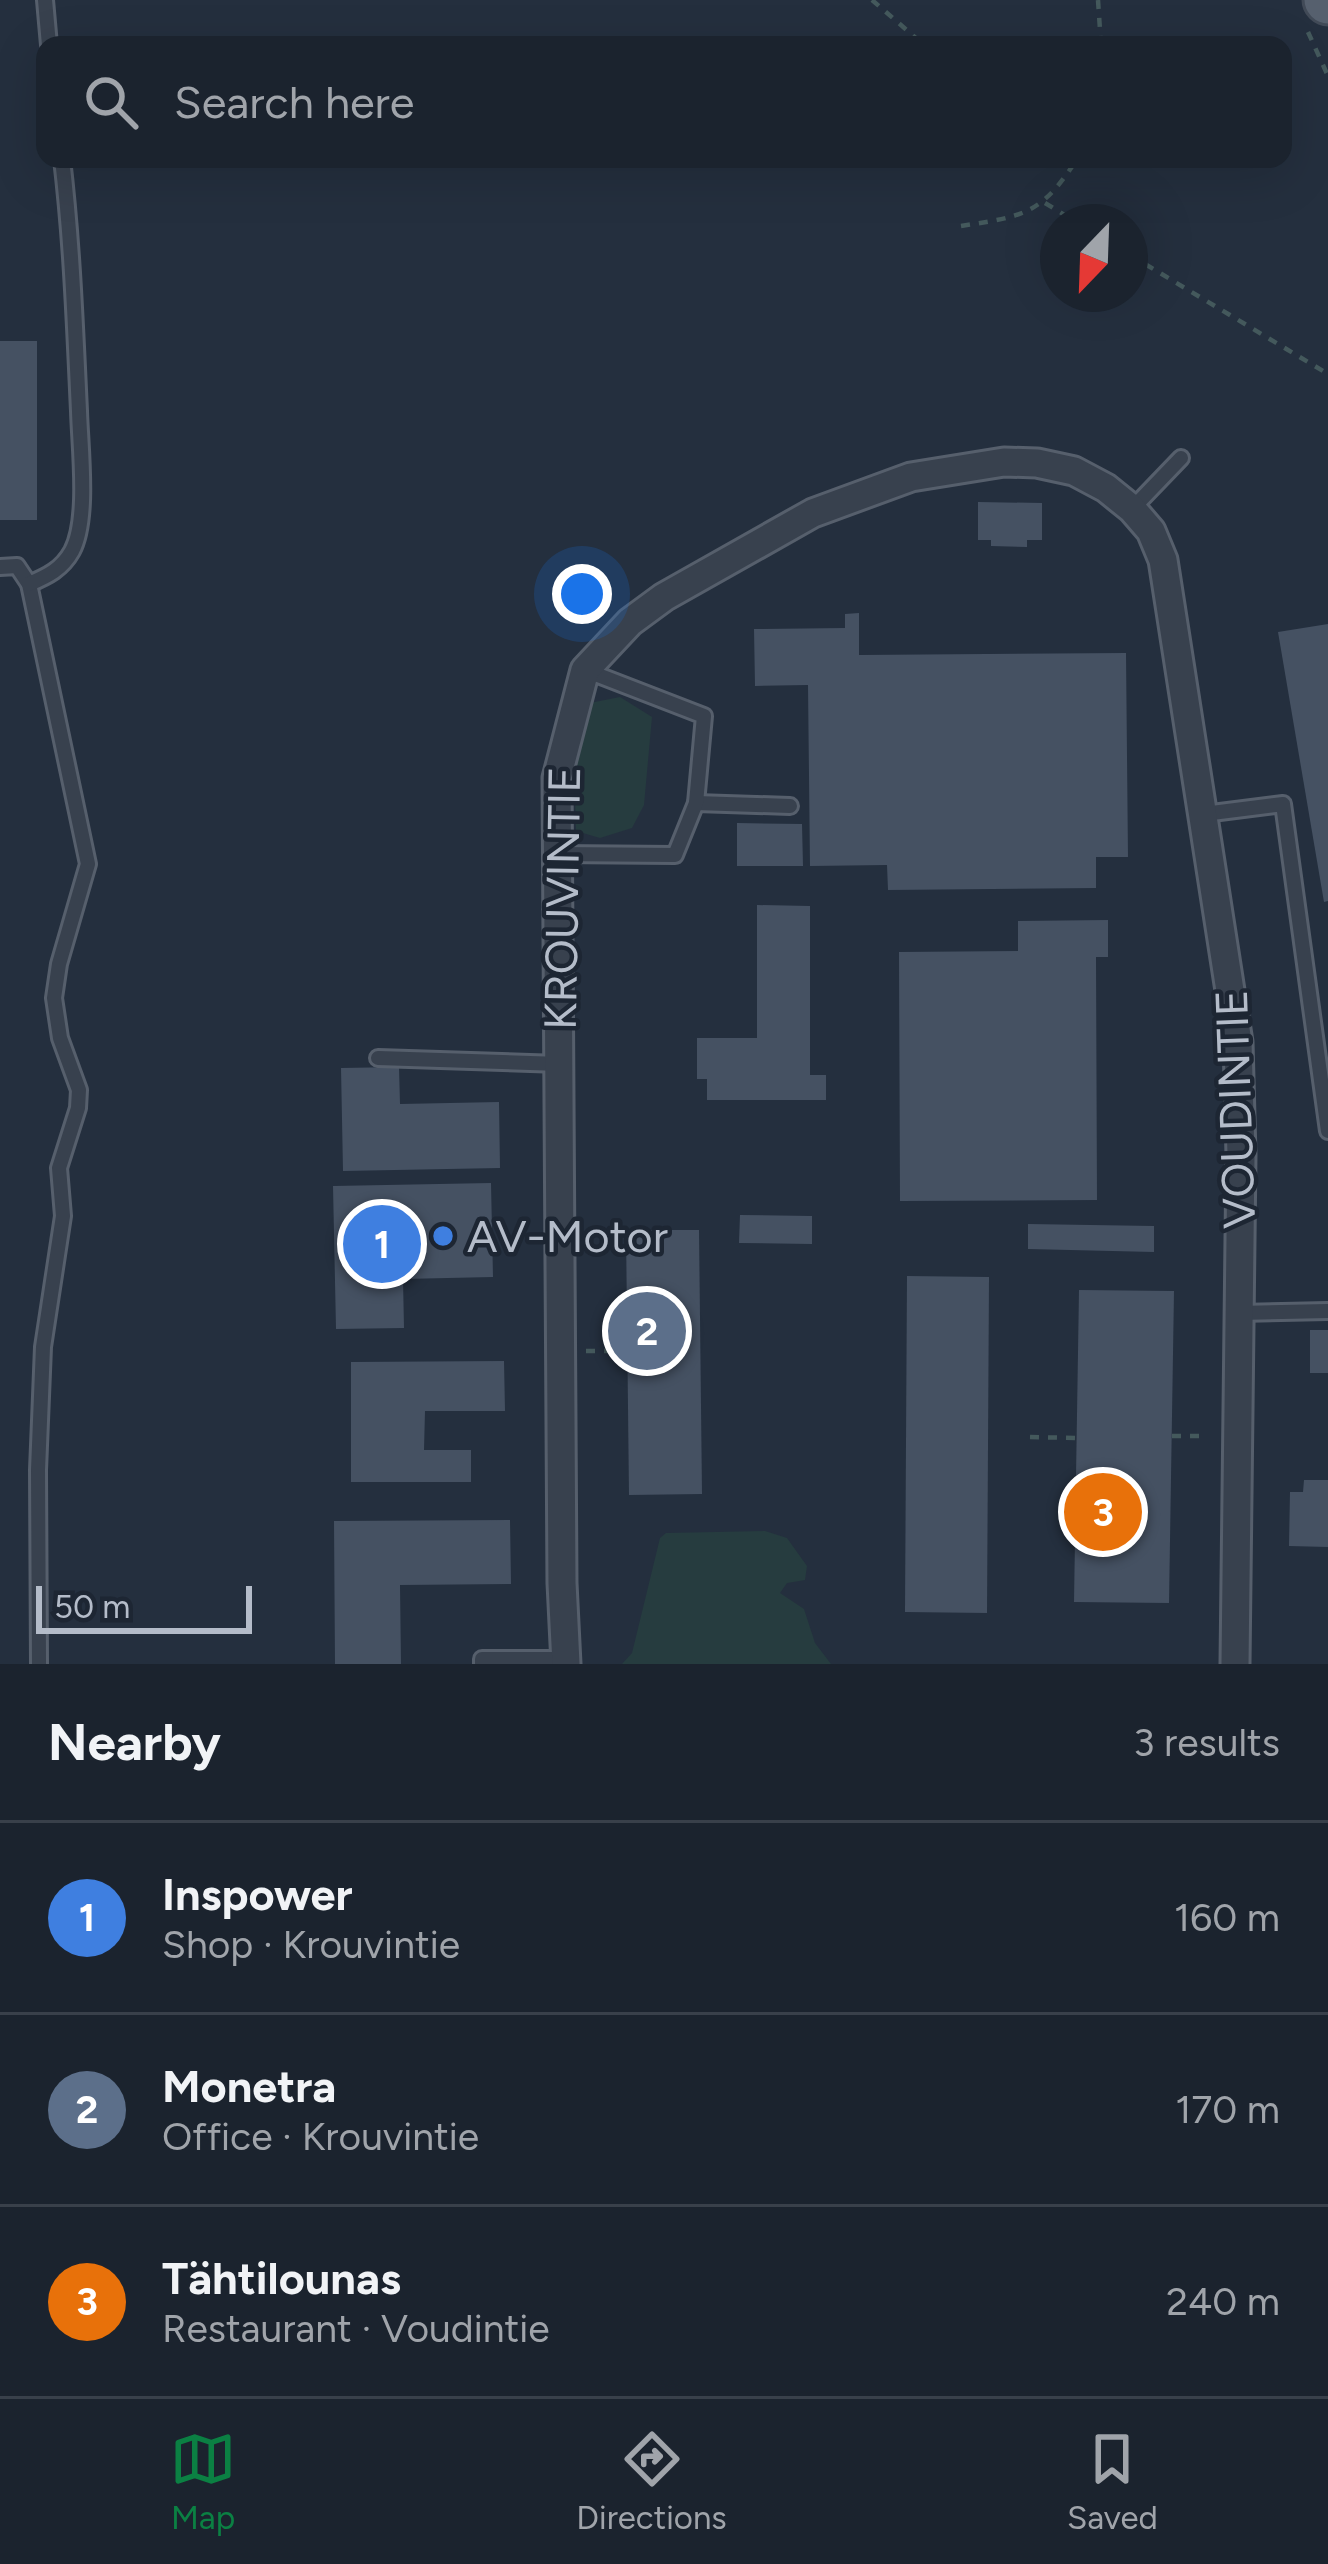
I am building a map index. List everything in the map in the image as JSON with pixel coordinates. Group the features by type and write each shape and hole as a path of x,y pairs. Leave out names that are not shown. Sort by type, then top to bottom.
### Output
{"street":[{"name":"KROUVINTIE","path":"566,1662 557,778 585,670 630,622 664,597 813,513 911,477 1004,462 1074,471 1132,508 1151,531 1163,560"},
{"name":"VOUDINTIE","path":"1163,560 1238,1042 1235,1664"}],"lane":[{"path":"45,0 48,36"},
{"path":"29,584 55,573 72,551 80,530 72,244 63,168"},
{"path":"1132,508 1181,458"},
{"path":"0,567 17,566 29,584 88,864 54,998 60,1038 79,1090 59,1168 64,1216 43,1347 38,1469 40,1664"},
{"path":"557,854 675,855 696,802 704,716 585,670"},
{"path":"696,802 790,806"},
{"path":"1204,814 1283,804 1328,1131"},
{"path":"378,1058 560,1064"},
{"path":"1239,1313 1328,1311"},
{"path":"482,1664 482,1659 566,1662"}],"path":[{"path":"872,0 914,36"},
{"path":"1098,0 1100,36"},
{"path":"1319,7 1328,76"},
{"path":"961,226 1010,218 1045,203 1072,168"},
{"path":"1148,266 1328,374"},
{"path":"562,1351 628,1351"},
{"path":"1172,1436 1238,1437"},
{"path":"1030,1437 1076,1438"}],"green space":[{"path":"620,697 652,717 644,805 632,828 600,838 576,831 574,763 590,703"},
{"path":"765,1531 787,1538 807,1566 805,1580 787,1583 780,1593 804,1609 815,1643 831,1664 622,1664 632,1653 660,1538 666,1533"}],"building":[{"path":"0,341 37,341 37,520 0,520"},
{"path":"978,502 1042,503 1042,540 1027,540 1027,547 991,546 991,540 978,540"},
{"path":"859,613 859,655 1126,653 1128,857 1096,857 1096,888 888,890 887,865 810,866 808,685 755,686 754,629 845,628 845,614"},
{"path":"1328,624 1328,901 1324,902 1278,632"},
{"path":"737,823 802,824 803,866 737,866"},
{"path":"757,905 810,906 810,1075 826,1075 826,1100 707,1100 707,1079 697,1079 697,1038 757,1038"},
{"path":"1108,920 1108,957 1096,957 1097,1200 900,1201 899,952 1018,951 1018,921"},
{"path":"399,1067 400,1104 499,1102 500,1168 343,1171 341,1068"},
{"path":"491,1183 493,1277 403,1279 404,1328 336,1329 333,1186"},
{"path":"740,1215 812,1216 812,1244 739,1243"},
{"path":"1028,1224 1154,1226 1154,1252 1028,1249"},
{"path":"626,1230 699,1230 702,1494 629,1495"},
{"path":"907,1276 989,1277 987,1613 905,1612"},
{"path":"1079,1290 1174,1291 1169,1603 1074,1602"},
{"path":"1310,1330 1328,1330 1328,1373 1310,1373"},
{"path":"504,1361 505,1411 425,1411 424,1450 471,1450 471,1482 351,1482 351,1362"},
{"path":"1304,1480 1328,1480 1328,1547 1289,1546 1290,1492 1303,1492"},
{"path":"510,1520 511,1584 400,1585 401,1664 335,1664 334,1521"}],"place":[{"name":"AV-Motor","path":"443,1236"},
{"name":"Inspower","path":"382,1244"},
{"name":"Monetra","path":"647,1331"},
{"name":"Tähtilounas","path":"1103,1512"}]}
